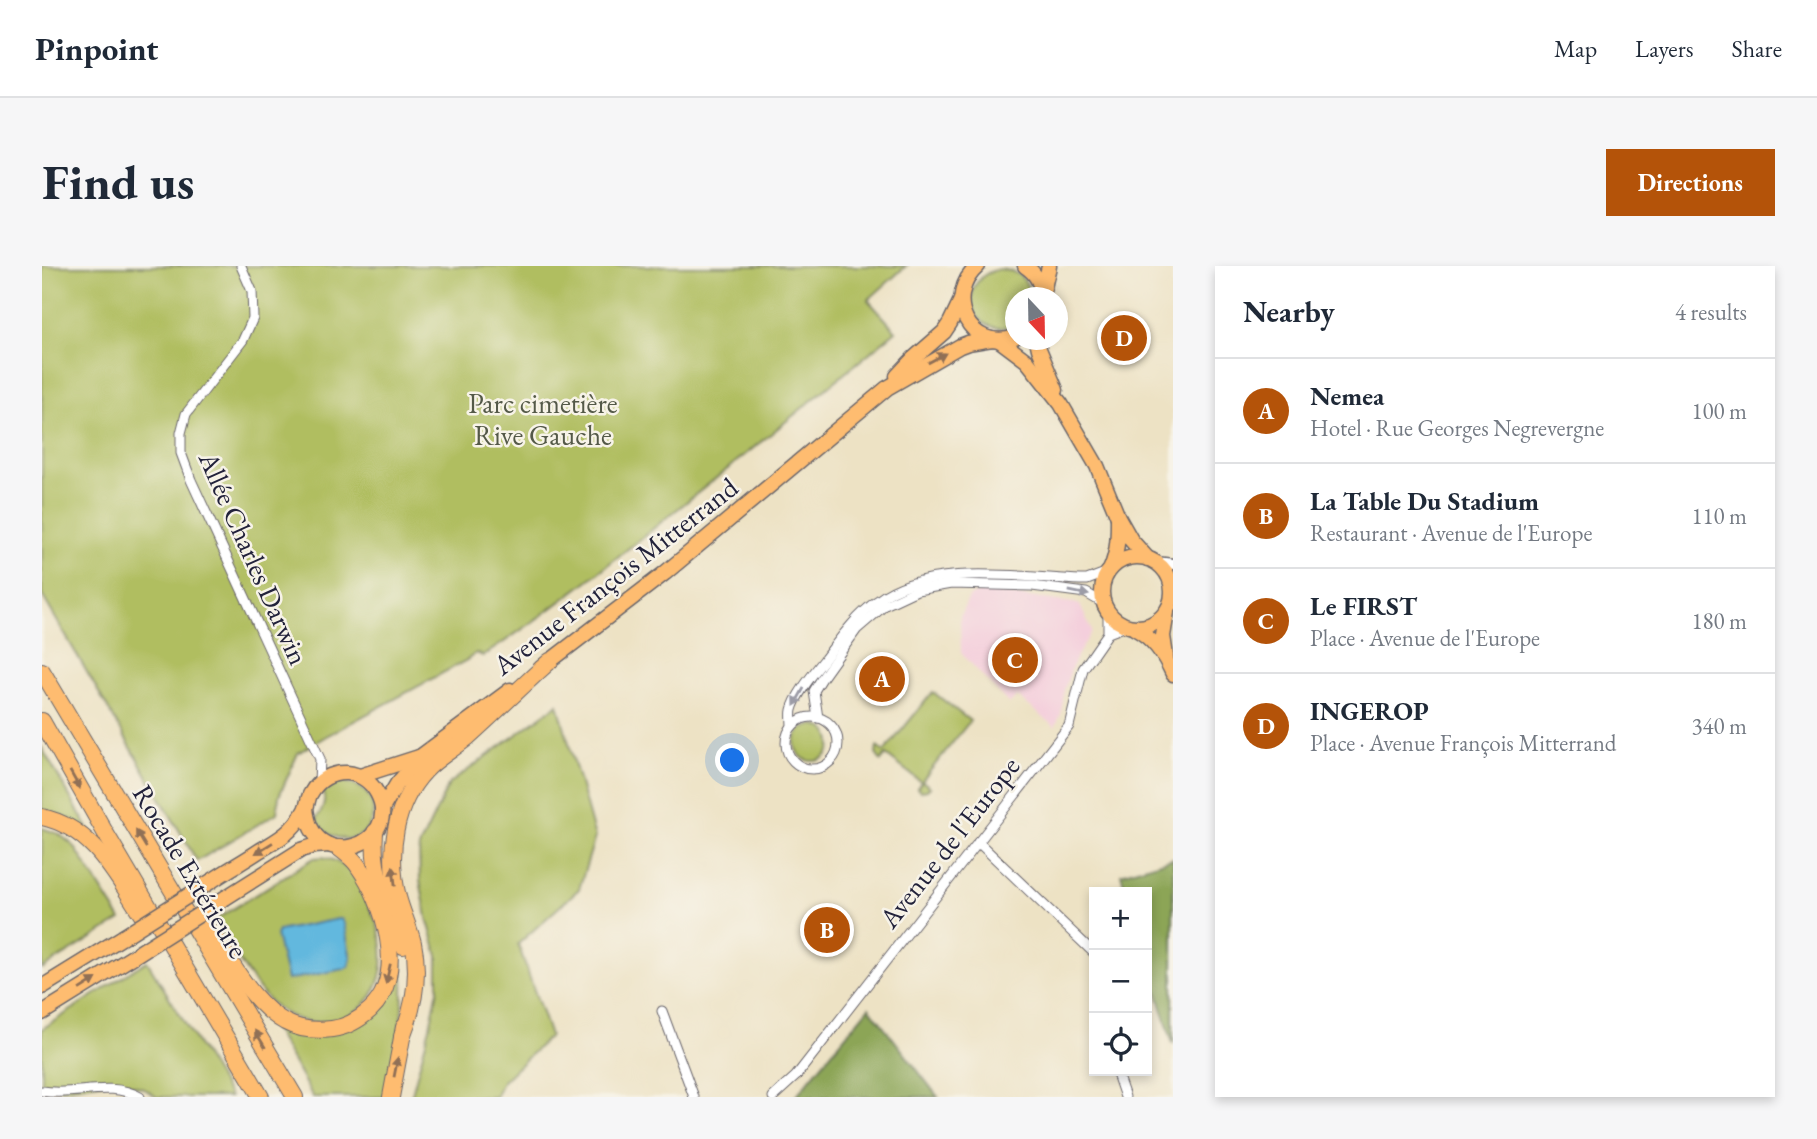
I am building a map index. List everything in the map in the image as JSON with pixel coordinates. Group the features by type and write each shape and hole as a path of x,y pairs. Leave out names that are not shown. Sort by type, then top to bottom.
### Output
{"highway":[{"path":"402,1037 411,1014 416,958 399,901 393,866 395,834 402,811 408,796 426,769 466,739 550,661"},
{"name":"Rocade Extérieure","path":"42,671 295,1097"},
{"path":"42,721 261,1097"},
{"path":"42,817 68,825 97,848 227,1040"},
{"path":"375,832 376,872 407,960 409,991 391,1097"},
{"path":"176,898 215,937 241,977 273,1014 300,1028 318,1030 350,1024 374,1006 381,994 389,972 390,948 372,890 358,865 334,847"}],"main road":[{"name":"Avenue François Mitterrand","path":"375,832 382,809 397,784 421,756 665,573 887,388 913,359 944,332 961,300 964,284 978,266"},
{"path":"1025,266 1038,280 1040,287"},
{"path":"1044,287 1049,266"},
{"path":"961,300 963,313 970,325 979,334 995,339 1027,361 1061,404 1097,466 1118,517 1131,540 1169,576 1173,595 1167,612 1164,636 1166,657 1173,674"},
{"name":"Avenue François Mitterrand","path":"887,388 960,346 1005,338"},
{"path":"1040,350 1061,404"},
{"path":"1118,517 1118,543 1101,593 1105,608 1116,621 1143,633 1166,657"},
{"path":"1109,570 1119,561 1129,558 1152,560"},
{"path":"1130,627 1143,628 1153,625 1167,612"},
{"path":"360,776 421,756"},
{"path":"42,987 288,832 306,807 310,794 319,782 328,776 350,773 360,776 376,790 382,809"},
{"path":"306,807 311,830 319,839 334,847"},
{"path":"42,1013 301,850 314,846 349,848 368,840 375,832"}],"street":[{"name":"Allée Charles Darwin","path":"242,266 252,291 253,318 243,340 187,414 181,433 181,453 320,759 319,782"},
{"path":"1152,560 1173,564"},
{"path":"792,726 792,711 806,684 849,627 878,599 907,585 940,577 980,575 1087,580 1109,570"},
{"path":"818,718 814,691 857,629 886,604 917,590 955,584 1032,586 1086,593 1105,608 1108,633 1130,627"},
{"name":"Avenue de l'Europe","path":"773,1097 796,1076 1069,726 1083,668 1108,633"},
{"path":"807,717 818,718 830,724 837,735 836,753 831,761 816,769 800,766 789,756 786,742 788,733 798,721 807,717"},
{"name":"Allée Charles Darwin","path":"320,759 339,773"},
{"path":"978,842 1091,950"},
{"path":"662,1011 694,1097"},
{"path":"1118,1076 1125,1097"},
{"path":"42,1091 62,1096 107,1089 130,1092 140,1097"}],"shaded area":[{"path":"982,591 1080,605 1092,631 1074,661 1064,690 1061,714 1055,727 1017,696 1009,704 961,653 960,616 969,597"}],"green space":[{"name":"Parc cimetière Rive Gauche","path":"42,266 906,266 868,300 896,331 601,570 531,623 483,656 476,653 298,753 279,796 277,813 197,861 42,595"},
{"path":"999,269 1011,271 1021,277 1027,286 1005,287 1005,327 988,325 979,318 973,308 972,296 984,275"},
{"path":"933,692 970,721 922,781 930,787 921,791 917,788 921,782 886,755 881,761 876,754 877,747 884,752"},
{"path":"558,704 595,837 579,889 518,944 550,1036 502,1082 495,1097 411,1097 438,990 438,956 420,880 419,847 449,784"},
{"path":"813,725 826,730 831,743 826,756 813,761 800,756 795,743 800,730"},
{"path":"42,748 92,835 56,814 42,811"},
{"path":"343,782 358,787 368,795 373,805 368,827 360,835 350,839 329,834 316,818 324,806 323,791 335,783"},
{"path":"42,828 59,834 74,846 121,920 42,969"},
{"path":"323,857 341,864 357,881 377,924 382,956 381,971 371,997 348,1015 317,1023 288,1015 267,999 215,920 314,858"},
{"path":"1173,858 1173,1044 1152,975 1152,887 1125,887 1121,874"},
{"path":"393,936 402,967 403,993 398,1038 386,1097 313,1097 268,1019 302,1035 377,1011"},
{"path":"147,961 230,1097 157,1097 143,1088 116,1080 63,1089 42,1083 42,1029"},
{"path":"869,1007 938,1097 795,1097 796,1096"}],"water":[{"path":"338,919 344,923 351,959 349,966 287,980 276,935 278,931"}],"place":[{"name":"INGEROP","path":"1124,338"},
{"name":"Le FIRST","path":"1015,660"},
{"name":"Nemea","path":"882,679"},
{"name":"La Table Du Stadium","path":"827,930"}]}
